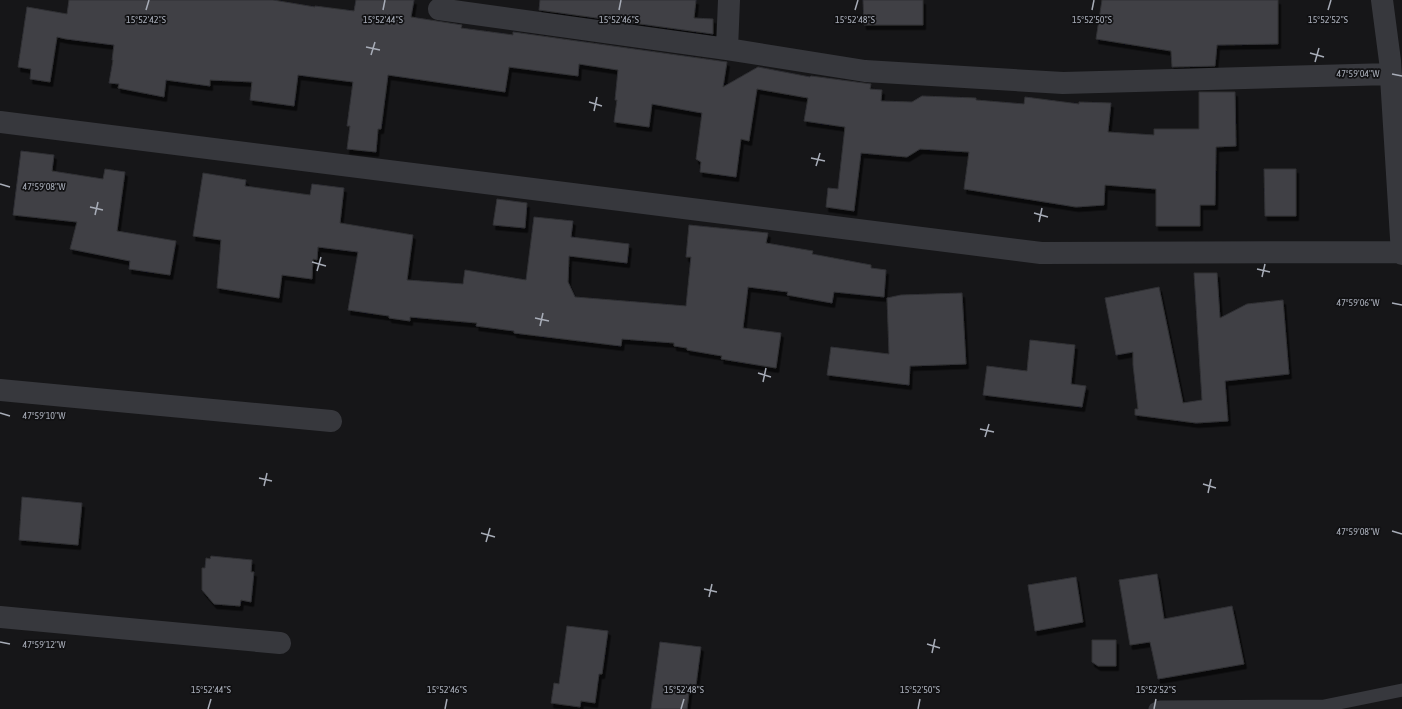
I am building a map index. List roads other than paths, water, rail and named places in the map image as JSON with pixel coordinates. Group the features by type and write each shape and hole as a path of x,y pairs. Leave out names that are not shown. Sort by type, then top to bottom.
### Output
{"street":[{"path":"727,50 729,0"},
{"path":"0,122 1041,253 1402,253 1391,74 1382,0"},
{"path":"439,8 865,71 1063,83 1391,74"},
{"path":"0,390 331,421"},
{"path":"0,617 280,643"}],"lane":[{"path":"1155,709 1160,707 1324,706 1402,690"}]}
